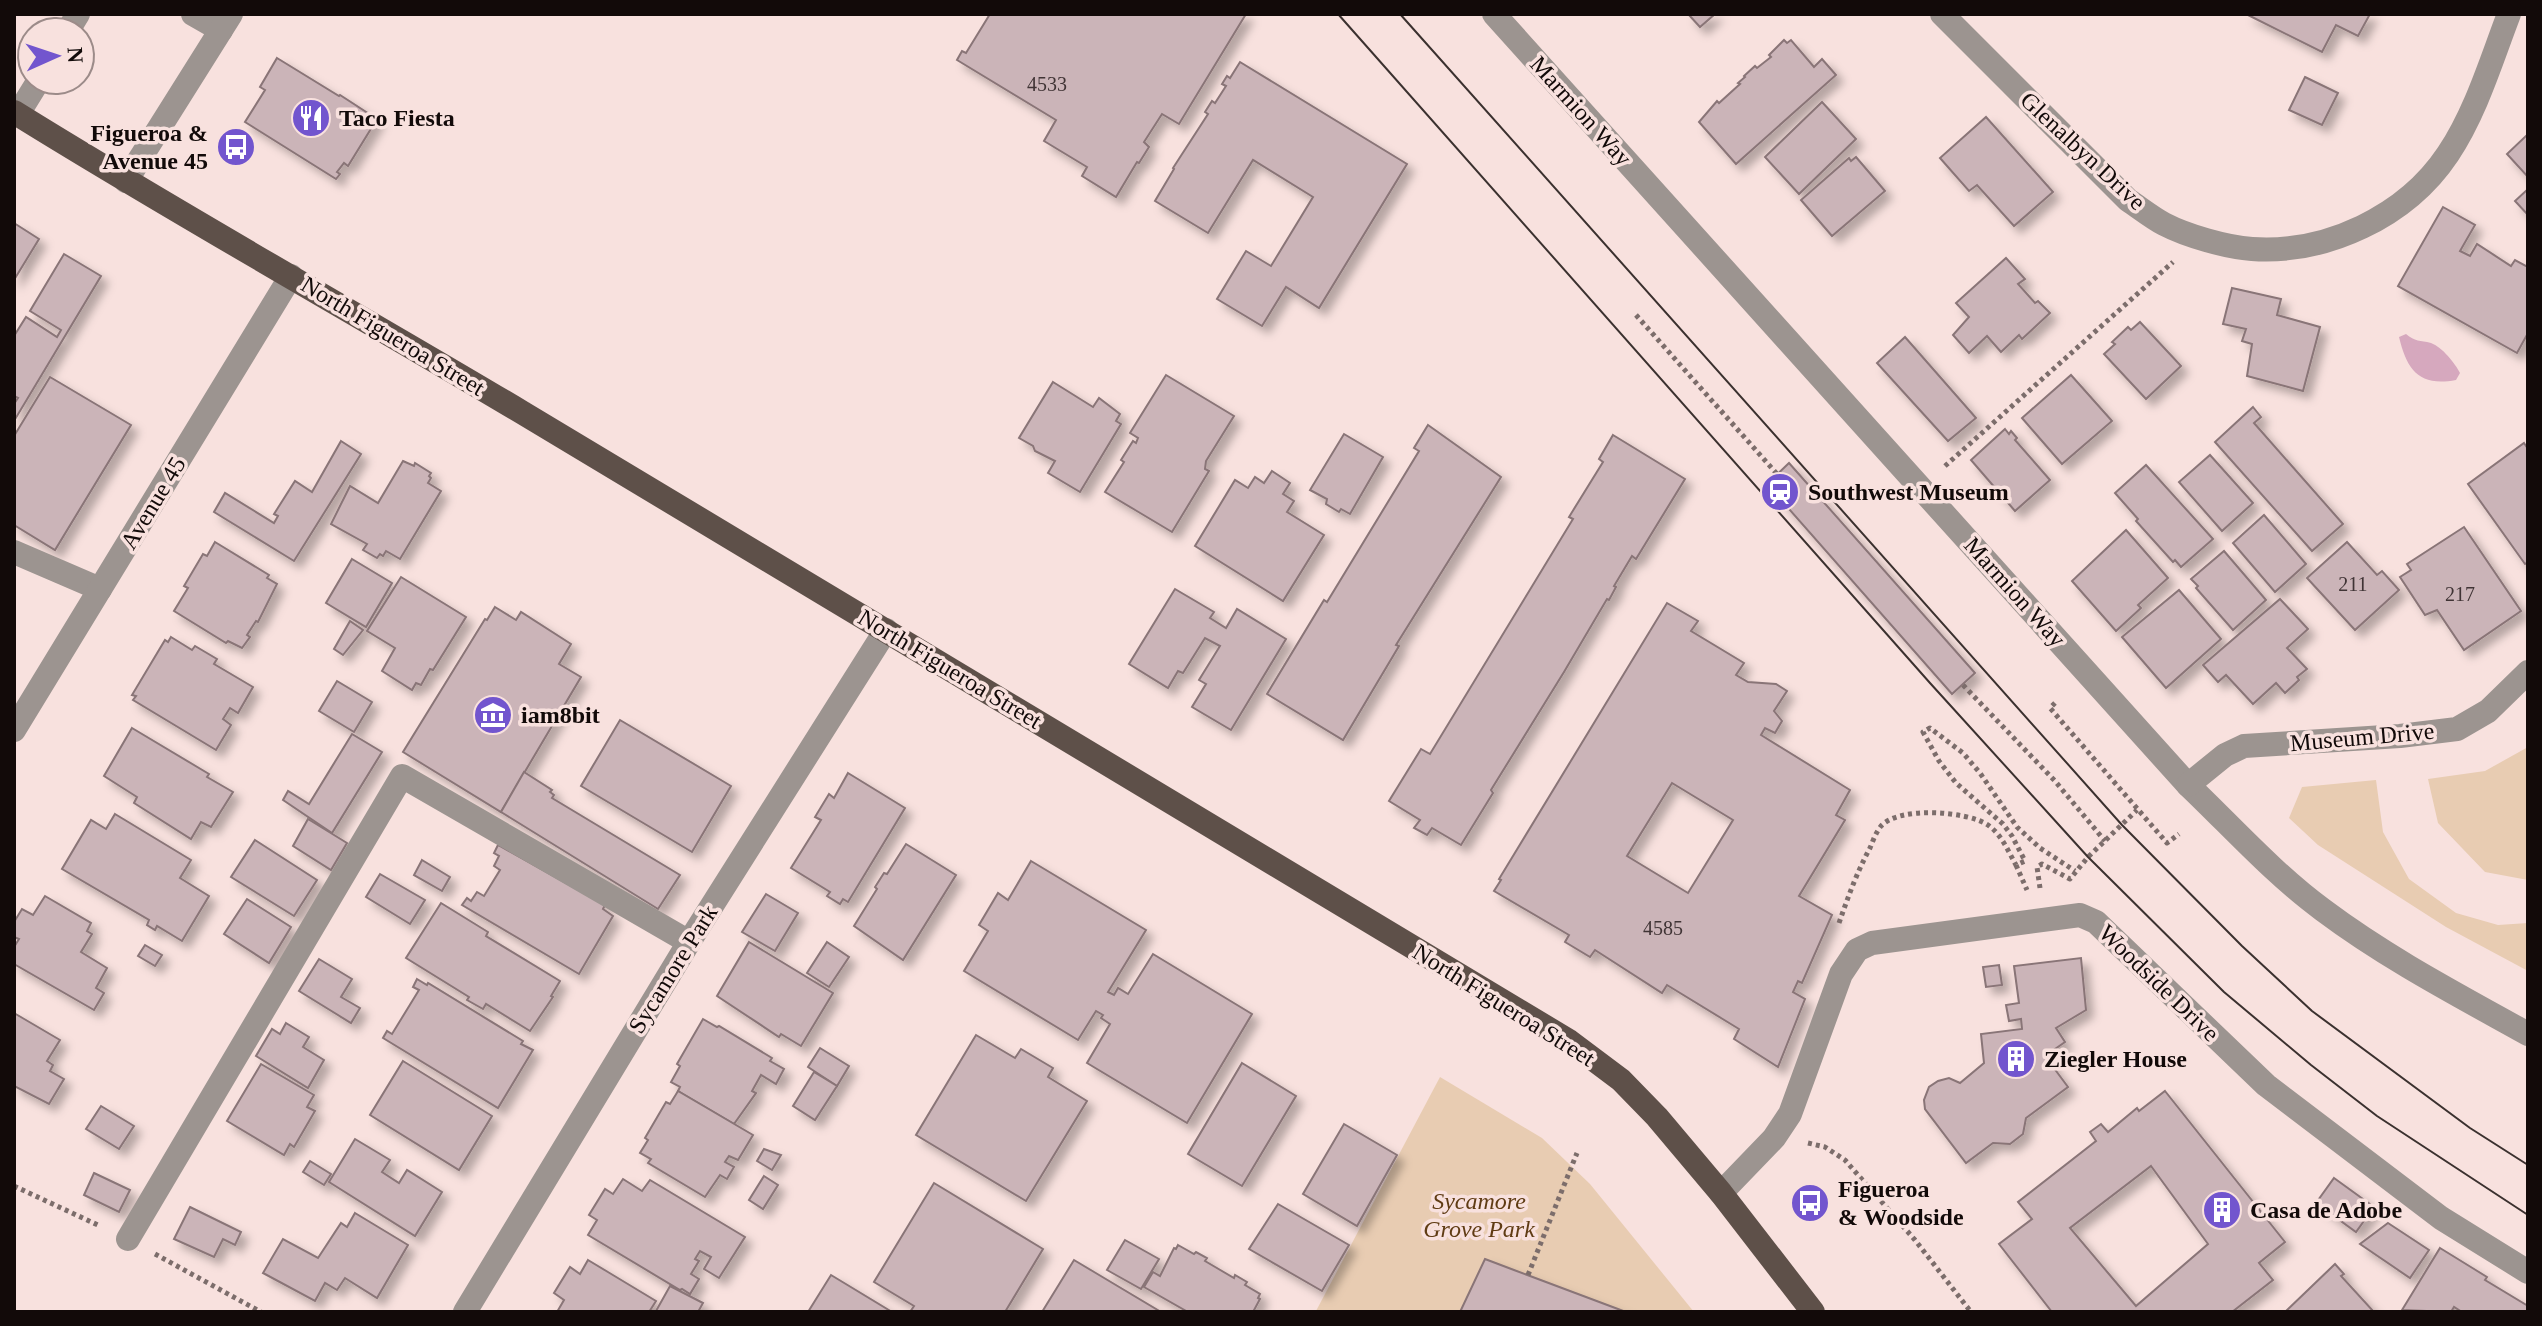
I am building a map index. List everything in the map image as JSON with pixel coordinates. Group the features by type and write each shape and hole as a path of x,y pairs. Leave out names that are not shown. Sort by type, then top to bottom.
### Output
{"main road":[{"name":"North Figueroa Street","path":"16,113 886,630 1569,1041 1621,1080 1657,1117 1721,1193 1813,1312"}],"street":[{"path":"126,181 226,22 193,14"},
{"name":"Marmion Way","path":"1494,14 2188,785 2321,909 2406,966 2528,1034"},
{"name":"Glenalbyn Drive","path":"1942,14 2128,200 2163,223 2200,238 2251,249 2301,247 2349,233 2383,217 2417,190 2447,156 2469,116 2509,14"},
{"path":"16,113 28,96"},
{"name":"Avenue 45","path":"14,730 291,276"},
{"path":"17,560 100,589"},
{"name":"Sycamore Park","path":"465,1312 689,942 886,630"},
{"name":"Museum Drive","path":"2188,785 2225,755 2244,746 2400,736 2457,729 2488,711 2528,672"},
{"path":"128,1239 402,776 689,942"},
{"name":"Woodside Drive","path":"1721,1193 1774,1138 1790,1114 1841,974 1857,950 1872,943 2080,915 2096,922 2266,1085 2441,1218 2528,1272"}],"path":[{"path":"1920,488 2200,238"},
{"path":"1636,315 1777,474"},
{"path":"1963,685 2055,781 2105,841"},
{"path":"2055,703 2050,708 2167,843 2179,834"},
{"path":"2016,865 2025,861 2012,836 1956,783 1923,732 1930,728 1963,753 2017,827 2040,848 2075,871"},
{"path":"1843,910 1868,850 1881,827 1892,817 1924,812 1974,818 1987,824 2000,836 2027,890 2040,889 2037,867 2042,864 2070,879 2137,810"},
{"path":"1803,1142 1825,1147 1845,1160 1915,1240 1971,1312"},
{"path":"1528,1275 1577,1153"}],"green space":[{"path":"2528,747 2528,880 2485,872 2438,823 2428,779 2485,771"},
{"path":"2376,780 2383,832 2409,879 2456,913 2498,925 2528,923 2528,971 2446,927 2318,845 2289,818 2302,787"},
{"name":"Sycamore Grove Park","path":"1440,1077 1542,1138 1590,1184 1694,1312 1316,1311"}],"shaded area":[{"path":"2406,334 2415,340 2431,343 2444,352 2460,373 2456,380 2433,381 2417,374 2406,359 2399,337"}],"building":[{"path":"990,14 1246,14 1179,124 1162,114 1144,142 1149,147 1116,197 1082,176 1087,167 1044,141 1056,120 957,60 962,51 966,53"},
{"path":"1688,14 1715,14 1700,27"},
{"path":"2246,14 2370,14 2358,36 2336,25 2322,52"},
{"path":"1784,40 1787,43 1791,40 1814,67 1822,59 1836,75 1736,164 1699,122 1755,66 1757,68 1771,57 1769,55"},
{"name":"Taco Fiesta","path":"277,58 377,119 348,166 344,163 337,172 340,174 336,179 245,122 265,90 260,87"},
{"path":"1240,62 1407,164 1319,308 1286,287 1262,326 1217,299 1246,251 1271,266 1313,197 1253,160 1208,233 1155,201 1208,114 1205,112 1226,86 1222,84"},
{"path":"2305,77 2338,93 2322,125 2289,110"},
{"path":"1822,102 1856,139 1799,194 1765,157"},
{"path":"1986,117 2053,192 2014,226 1977,185 1969,191 1940,158"},
{"path":"2528,134 2528,177 2507,154"},
{"path":"1856,157 1885,191 1832,236 1801,200 1849,158 1851,161"},
{"path":"2528,189 2528,215 2515,201"},
{"path":"2443,207 2475,225 2460,251 2470,256 2477,244 2511,266 2515,260 2528,267 2528,333 2517,353 2398,286"},
{"path":"14,223 39,239 14,280"},
{"path":"64,254 101,276 14,421 14,404 18,398 14,396 14,336 26,317 57,337 61,330 30,311"},
{"path":"2006,258 2025,279 2018,284 2035,303 2038,301 2050,313 2022,339 2019,335 2001,352 1987,336 1969,353 1953,335 1969,317 1956,303"},
{"path":"2232,288 2281,299 2277,315 2320,327 2303,391 2247,376 2252,344 2242,341 2246,329 2223,324"},
{"path":"2140,322 2181,366 2146,399 2104,354 2128,327 2131,330"},
{"path":"1905,337 1976,418 1948,441 1877,363"},
{"path":"1166,375 1234,416 1206,461 1205,469 1209,471 1172,532 1105,492 1133,441 1136,443 1138,438 1130,433"},
{"path":"2071,375 2112,421 2062,464 2022,418"},
{"path":"50,377 131,425 55,550 14,525 14,436"},
{"path":"1053,382 1093,407 1099,398 1120,414 1116,421 1121,424 1080,492 1048,473 1055,461 1019,438"},
{"path":"2253,407 2261,417 2254,423 2343,524 2312,551 2215,442"},
{"path":"1428,425 1501,477 1396,645 1399,646 1343,740 1267,694 1419,451 1414,448"},
{"path":"2005,429 2009,434 2011,431 2017,438 2015,440 2050,480 2015,511 1971,460"},
{"path":"1344,434 1383,457 1350,514 1341,509 1339,512 1326,504 1327,499 1310,490"},
{"path":"1613,435 1685,479 1636,559 1632,556 1609,600 1491,790 1493,793 1461,845 1432,828 1427,835 1414,828 1420,820 1389,801 1421,749 1430,754 1573,519 1569,517 1603,462 1599,459"},
{"path":"341,441 361,454 294,561 214,512 225,493 274,523 278,516 274,514 295,481 312,492"},
{"path":"2524,443 2528,449 2528,562 2525,564 2468,484"},
{"path":"2210,455 2253,503 2222,531 2179,482"},
{"path":"403,461 414,466 415,463 431,473 428,483 441,491 400,559 386,551 377,558 363,550 367,544 331,524 350,486 378,503"},
{"path":"1789,463 1975,673 1952,694 1767,484"},
{"path":"2146,465 2213,539 2181,567 2136,521 2138,519 2115,493"},
{"path":"1272,471 1290,483 1283,494 1294,501 1287,512 1324,535 1283,601 1195,546 1235,480 1248,488 1255,477 1264,483"},
{"path":"2264,515 2306,564 2275,592 2233,543"},
{"path":"2464,527 2521,611 2464,650 2437,610 2425,615 2400,577 2411,570 2407,564"},
{"path":"2126,530 2168,578 2138,605 2141,608 2116,631 2072,581"},
{"path":"215,542 269,575 267,578 277,584 242,648 228,641 226,643 174,611 188,588 184,586 203,554 207,556"},
{"path":"2347,542 2377,575 2382,571 2399,590 2355,630 2307,578"},
{"path":"2224,551 2266,600 2233,630 2191,579"},
{"path":"352,559 392,583 366,627 326,603"},
{"path":"401,577 466,617 433,670 430,669 421,685 416,683 412,690 382,671 395,648 367,631"},
{"path":"1175,589 1214,612 1210,618 1226,628 1237,609 1286,639 1231,730 1192,707 1206,684 1199,680 1220,646 1205,638 1183,673 1178,671 1168,688 1129,664"},
{"path":"2179,590 2221,639 2166,688 2122,637"},
{"path":"2280,599 2308,629 2287,648 2307,669 2285,693 2276,683 2253,704 2226,675 2218,682 2203,665"},
{"path":"1667,603 1698,621 1691,631 1744,663 1736,675 1748,682 1776,684 1787,691 1774,711 1782,721 1775,733 1765,728 1761,735 1850,790 1836,815 1845,820 1799,896 1832,915 1802,983 1798,981 1793,992 1805,999 1778,1067 1734,1039 1739,1029 1667,985 1662,993 1595,950 1590,957 1565,942 1569,935 1494,891","holes":["1672,783 1733,820 1688,893 1627,856"]},
{"name":"iam8bit","path":"495,607 516,620 521,612 571,644 559,664 581,677 501,812 403,752"},
{"path":"350,621 363,630 343,655 334,649"},
{"path":"171,637 192,650 195,646 217,659 214,664 253,687 238,713 230,708 223,719 231,725 216,750 133,700 136,696 132,695 165,640 168,642"},
{"path":"337,681 372,702 354,732 319,711"},
{"path":"620,720 731,786 692,852 581,786"},
{"path":"132,728 233,792 211,827 201,822 191,839 134,803 137,797 104,776"},
{"path":"352,734 382,752 332,833 283,800 288,791 309,804"},
{"path":"524,772 552,790 552,798 680,875 658,909 501,812"},
{"path":"848,773 905,808 848,902 843,899 840,904 827,896 830,892 791,868 821,820 815,817 829,794 834,798"},
{"path":"115,814 191,860 180,878 209,896 182,941 157,926 155,930 147,925 149,920 62,869 91,820 106,829"},
{"path":"308,819 347,843 331,870 293,846"},
{"path":"255,840 317,880 294,916 231,877"},
{"path":"906,844 956,875 903,960 854,926 877,889 875,887"},
{"path":"498,845 605,905 603,909 613,916 579,974 462,905 467,898 471,901 477,892 484,896 500,870 494,866 499,856 494,853"},
{"path":"422,860 450,877 442,891 414,875"},
{"path":"1031,861 1146,930 1108,992 1114,995 1118,988 1128,994 1153,954 1252,1014 1187,1123 1087,1063 1110,1024 1101,1018 1103,1015 1096,1011 1078,1040 964,971 988,931 979,925 998,893 1008,900"},
{"path":"380,874 425,900 410,924 366,897"},
{"path":"766,894 798,913 775,951 742,932"},
{"path":"45,896 91,923 87,931 92,934 81,952 107,968 96,988 104,993 94,1010 14,964 14,947 19,939 14,937 14,922 22,909 33,915"},
{"path":"247,899 291,927 269,963 224,934"},
{"path":"441,903 488,932 486,936 560,981 530,1031 486,1004 483,1009 467,1000 469,997 406,958"},
{"path":"749,942 833,993 801,1046 781,1034 779,1037 717,996"},
{"path":"827,942 849,957 829,987 807,973"},
{"path":"145,945 162,955 155,966 138,956"},
{"name":"Ziegler House","path":"2081,958 2086,1010 2056,1028 2065,1042 2045,1056 2068,1087 2026,1118 2023,1134 2010,1144 1993,1143 1966,1163 1925,1109 1924,1100 1929,1087 1949,1078 1960,1083 1984,1063 1981,1034 2022,1029 2021,1019 2009,1021 2006,1005 2019,1003 2014,966"},
{"path":"319,959 352,979 341,997 360,1008 351,1023 299,991"},
{"path":"1999,965 2002,985 1986,987 1983,967"},
{"path":"417,979 523,1041 521,1044 533,1050 498,1108 383,1038 387,1031 392,1034 419,990 413,987"},
{"path":"14,1013 60,1040 47,1061 53,1065 50,1071 64,1079 49,1104 14,1086"},
{"path":"703,1019 772,1058 770,1061 784,1069 776,1084 761,1075 752,1091 756,1093 734,1124 678,1091 680,1087 671,1082 680,1066 677,1064"},
{"path":"286,1023 309,1037 303,1047 324,1060 308,1088 256,1056 272,1029 280,1034"},
{"path":"976,1035 1015,1058 1021,1049 1053,1068 1048,1077 1087,1101 1026,1201 916,1135"},
{"path":"820,1048 849,1066 837,1086 808,1067"},
{"path":"403,1061 492,1116 459,1170 370,1115"},
{"path":"1242,1063 1296,1096 1242,1186 1188,1154"},
{"path":"261,1064 314,1095 307,1107 315,1111 294,1147 290,1144 284,1155 227,1121"},
{"path":"814,1072 837,1086 815,1120 793,1106"},
{"path":"678,1091 753,1135 738,1160 729,1156 725,1162 734,1167 727,1179 720,1175 705,1197 648,1163 651,1159 640,1153 666,1102 670,1104"},
{"name":"Casa de Adobe","path":"2165,1091 2285,1242 2259,1263 2273,1280 2232,1312 2052,1312 1999,1244 2032,1219 2018,1202 2096,1141 2090,1132 2101,1124 2108,1132 2137,1108 2139,1111","holes":["2151,1166 2208,1244 2136,1306 2070,1228"]},
{"path":"101,1106 134,1126 119,1149 86,1129"},
{"path":"1344,1124 1397,1155 1357,1226 1303,1194"},
{"path":"355,1139 390,1160 382,1172 399,1183 407,1170 442,1192 415,1236 329,1182"},
{"path":"764,1149 781,1155 772,1170 757,1161"},
{"path":"310,1161 331,1174 324,1185 303,1172"},
{"path":"94,1173 130,1190 119,1212 84,1195"},
{"path":"764,1176 778,1185 763,1209 749,1200"},
{"path":"2334,1178 2374,1207 2356,1232 2316,1203"},
{"path":"623,1179 642,1191 650,1180 745,1237 719,1278 704,1269 711,1257 700,1251 695,1259 699,1261 691,1274 699,1279 690,1294 588,1235 597,1220 589,1215 605,1189 613,1194"},
{"path":"934,1183 1043,1249 1005,1312 910,1312 914,1306 874,1282"},
{"path":"1278,1204 1349,1245 1322,1291 1249,1249"},
{"path":"190,1207 241,1232 235,1245 223,1239 214,1257 174,1239"},
{"path":"355,1213 408,1245 377,1298 345,1278 337,1290 325,1283 315,1301 263,1273 283,1239 318,1258 341,1223 347,1227"},
{"path":"2388,1223 2429,1250 2410,1278 2360,1244"},
{"path":"1125,1240 1159,1259 1141,1289 1107,1270"},
{"path":"1178,1245 1207,1258 1205,1261 1234,1278 1235,1275 1247,1282 1245,1285 1260,1294 1253,1312 1188,1312 1144,1287 1153,1272 1160,1276"},
{"path":"2440,1248 2528,1306 2527,1312 2462,1312 2454,1307 2451,1312 2402,1310"},
{"path":"1485,1259 1514,1270 1626,1312 1460,1312"},
{"path":"588,1260 656,1301 649,1312 557,1312 564,1300 554,1293 570,1267 580,1274"},
{"path":"1074,1260 1161,1312 1042,1312"},
{"path":"2335,1264 2344,1274 2341,1276 2374,1312 2285,1312"},
{"path":"831,1275 892,1312 808,1312"},
{"path":"670,1286 703,1303 698,1312 656,1311"}],"tram line":[{"path":"1338,14 2088,857 2224,992 2311,1065 2377,1116 2528,1215"},
{"path":"1400,14 2122,825 2242,946 2312,1011 2470,1128 2528,1165"}],"place":[{"name":"Taco Fiesta","path":"311,118"},
{"name":"Figueroa & Avenue 45","path":"236,147"},
{"name":"Southwest Museum","path":"1780,492"},
{"name":"iam8bit","path":"493,715"},
{"name":"Ziegler House","path":"2016,1059"},
{"name":"Figueroa & Woodside","path":"1810,1203"},
{"name":"Casa de Adobe","path":"2222,1210"}]}
